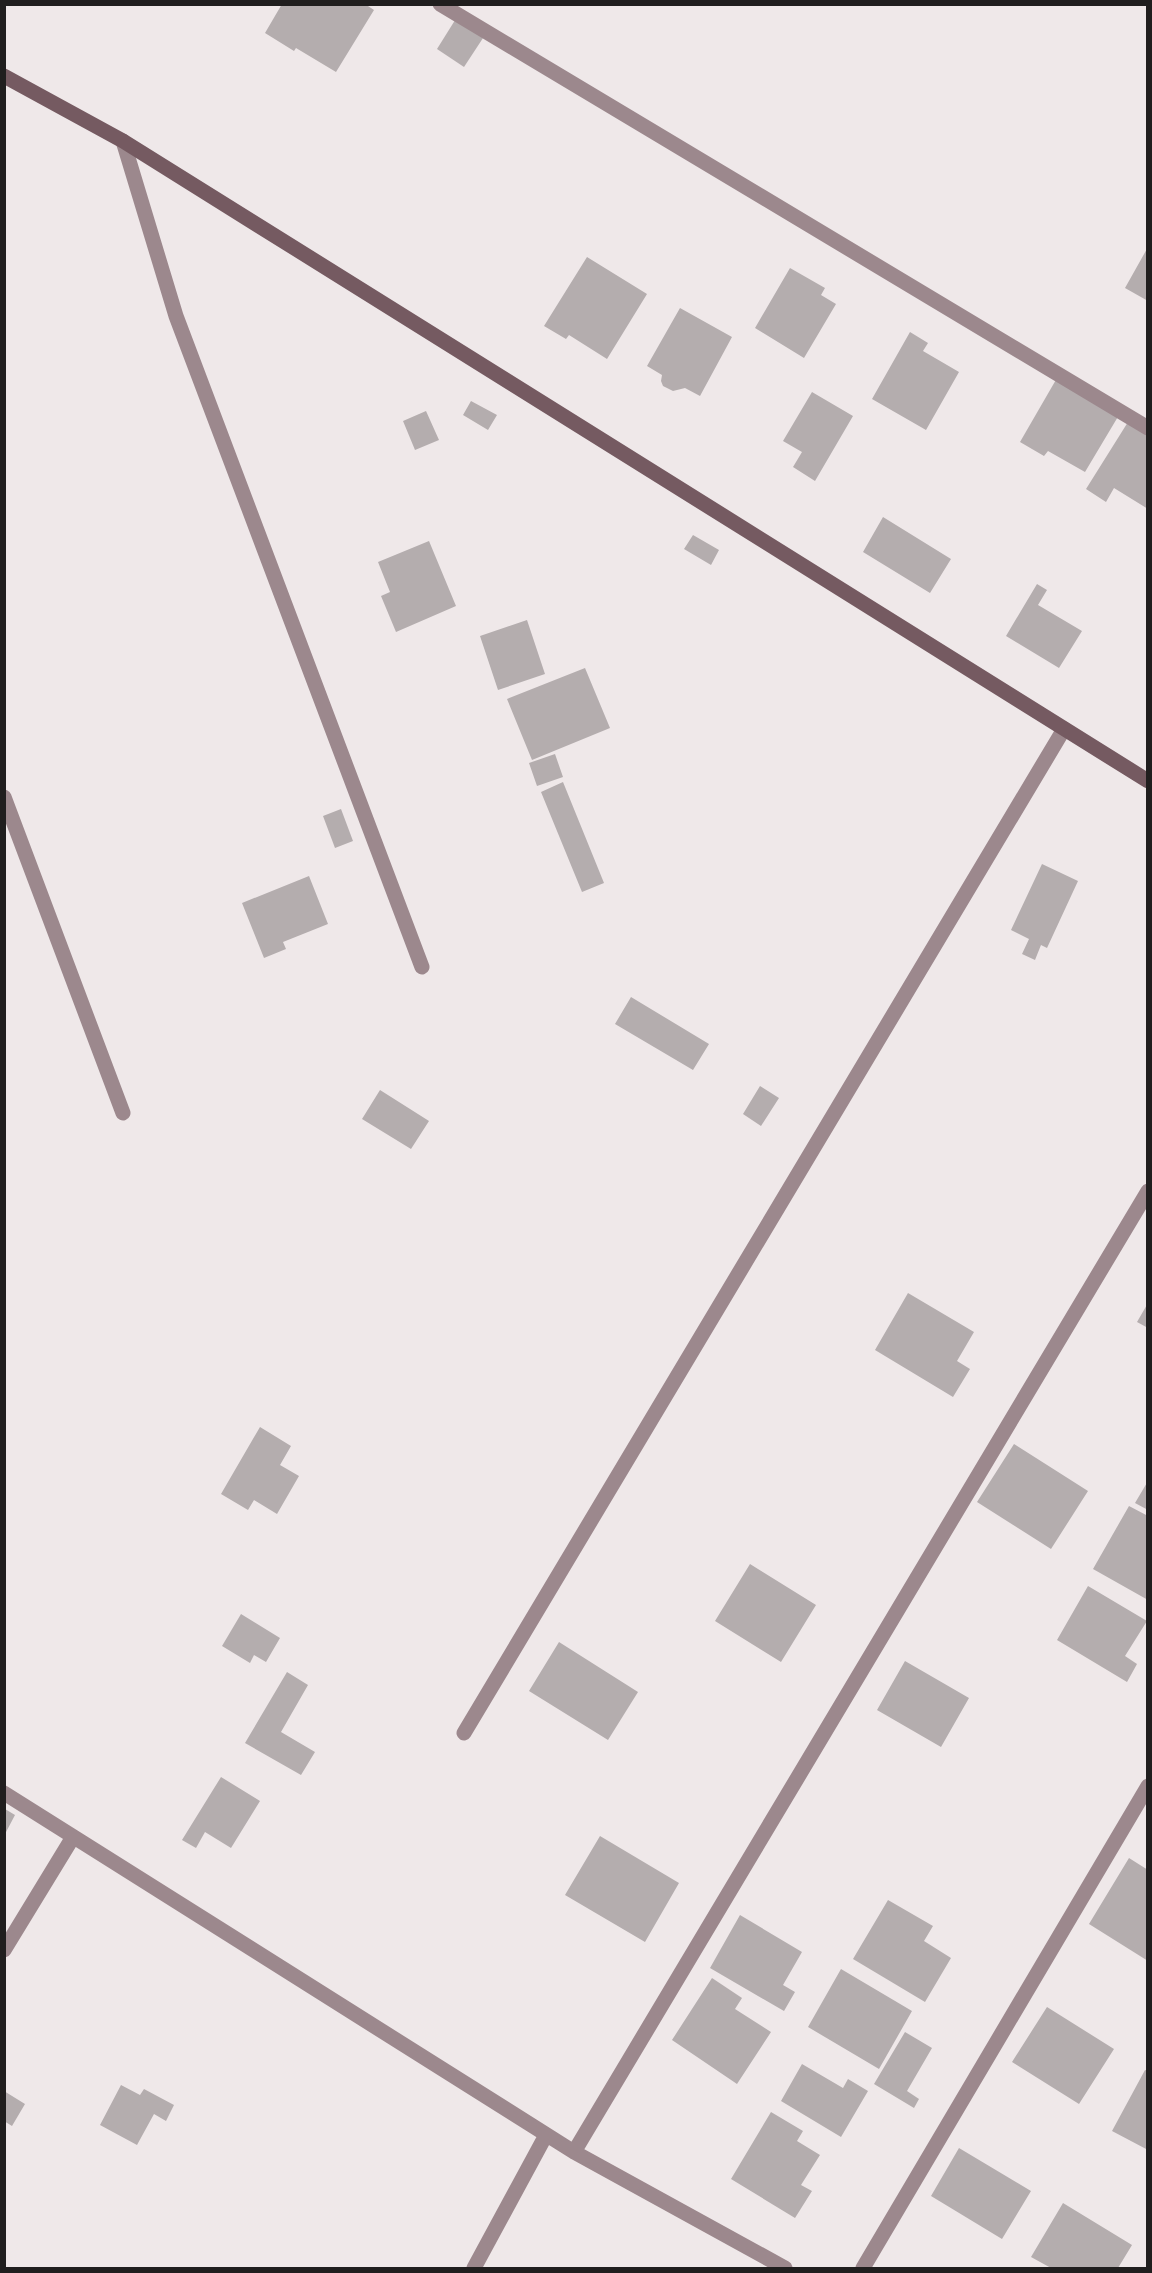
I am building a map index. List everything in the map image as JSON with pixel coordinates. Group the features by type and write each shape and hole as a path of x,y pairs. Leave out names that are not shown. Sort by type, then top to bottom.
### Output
{"street":[{"path":"440,4 1148,428"},
{"path":"4,76 123,141 1148,781"},
{"path":"123,141 177,315 422,967"},
{"path":"464,1733 1064,729"},
{"path":"4,797 123,1113"},
{"path":"574,2152 1148,1191"},
{"path":"863,2268 1148,1786"},
{"path":"4,1793 574,2152 785,2268"},
{"path":"4,1950 73,1837"},
{"path":"474,2268 546,2134"}],"building":[{"path":"282,4 365,4 374,10 336,72 296,48 294,51 265,33"},
{"path":"457,17 485,35 464,67 437,49"},
{"path":"1148,247 1148,301 1125,288"},
{"path":"587,257 647,294 607,359 569,335 566,339 544,326"},
{"path":"790,268 825,288 821,295 836,304 804,358 755,328"},
{"path":"680,308 732,337 700,396 685,388 673,391 663,386 662,375 647,366"},
{"path":"910,332 928,343 923,351 959,372 926,430 872,399"},
{"path":"1057,378 1119,415 1085,472 1048,451 1044,456 1020,442"},
{"path":"812,392 853,416 815,481 793,467 802,452 783,441"},
{"path":"471,401 497,415 488,430 463,415"},
{"path":"426,411 439,440 415,450 403,421"},
{"path":"1128,422 1148,434 1148,509 1114,488 1106,502 1086,489"},
{"path":"883,517 951,559 930,593 863,552"},
{"path":"693,535 719,550 711,565 684,549"},
{"path":"429,541 456,606 396,632 381,596 390,592 378,562"},
{"path":"1037,584 1047,590 1038,605 1082,631 1059,668 1006,636"},
{"path":"527,620 545,674 498,690 480,636"},
{"path":"585,668 610,728 532,760 507,699"},
{"path":"555,754 563,777 537,786 529,763"},
{"path":"563,782 604,883 582,892 541,792"},
{"path":"341,809 353,841 335,848 323,816"},
{"path":"1042,864 1078,881 1047,948 1041,945 1035,960 1022,954 1029,939 1011,930"},
{"path":"309,876 328,924 283,942 286,949 264,958 242,903"},
{"path":"631,997 709,1044 693,1070 615,1024"},
{"path":"760,1086 779,1098 761,1126 743,1114"},
{"path":"380,1090 429,1121 411,1149 362,1119"},
{"path":"908,1293 974,1332 957,1361 970,1369 953,1397 875,1350"},
{"path":"1148,1303 1148,1328 1137,1322"},
{"path":"260,1427 291,1446 280,1465 299,1476 277,1514 254,1500 248,1510 221,1494"},
{"path":"1014,1444 1088,1491 1051,1549 977,1502"},
{"path":"1148,1481 1148,1510 1135,1503"},
{"path":"1129,1506 1148,1516 1148,1600 1093,1569"},
{"path":"750,1564 816,1605 781,1662 715,1621"},
{"path":"1088,1586 1147,1621 1125,1656 1137,1664 1127,1682 1057,1640"},
{"path":"241,1614 280,1638 266,1662 254,1655 250,1663 222,1646"},
{"path":"559,1642 638,1692 608,1740 529,1691"},
{"path":"905,1661 969,1698 941,1747 877,1710"},
{"path":"287,1672 308,1685 281,1732 315,1752 301,1775 245,1743"},
{"path":"221,1777 260,1801 231,1848 205,1832 196,1848 182,1840"},
{"path":"5,1809 15,1815 5,1834"},
{"path":"600,1836 679,1883 645,1942 565,1895"},
{"path":"1129,1858 1148,1870 1148,1961 1089,1924"},
{"path":"888,1900 933,1926 924,1941 951,1958 925,2002 853,1959"},
{"path":"740,1915 802,1952 783,1985 795,1992 784,2011 710,1968"},
{"path":"841,1969 912,2011 879,2069 808,2027"},
{"path":"712,1978 742,1998 735,2009 771,2032 737,2084 672,2040"},
{"path":"1047,2007 1114,2049 1079,2104 1012,2062"},
{"path":"905,2032 932,2048 907,2091 919,2099 914,2108 874,2084"},
{"path":"802,2064 843,2088 848,2079 868,2091 841,2137 781,2101"},
{"path":"1145,2070 1148,2071 1148,2150 1112,2131"},
{"path":"121,2085 140,2095 144,2089 174,2105 166,2121 154,2114 137,2145 100,2125"},
{"path":"4,2091 25,2104 12,2126 4,2121"},
{"path":"771,2112 803,2131 797,2141 820,2155 801,2185 812,2191 795,2218 731,2179"},
{"path":"959,2148 1031,2191 1002,2239 931,2196"},
{"path":"1063,2203 1132,2245 1118,2268 1051,2268 1031,2257"}]}
